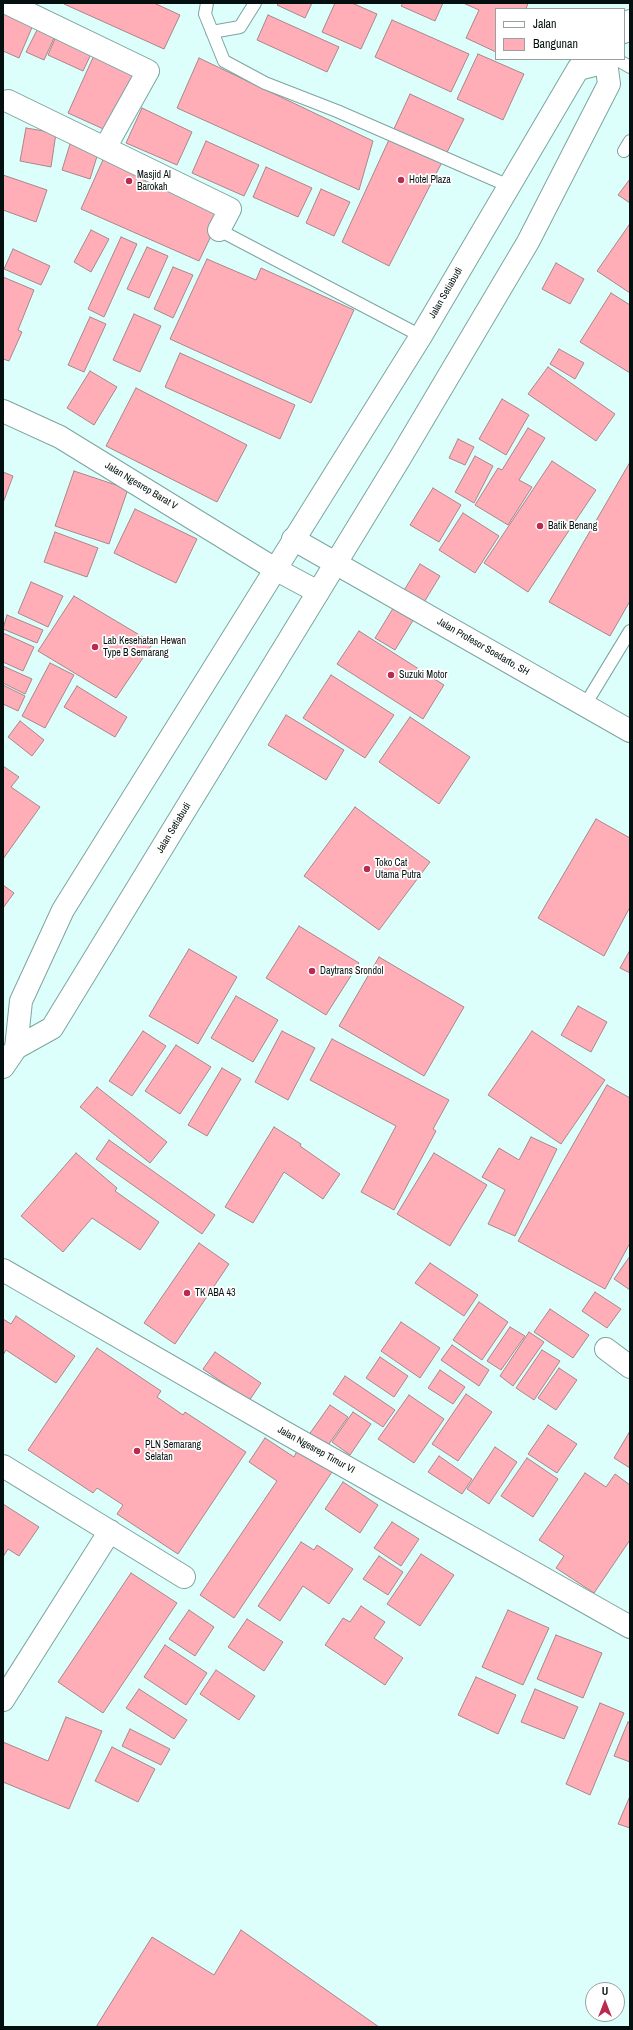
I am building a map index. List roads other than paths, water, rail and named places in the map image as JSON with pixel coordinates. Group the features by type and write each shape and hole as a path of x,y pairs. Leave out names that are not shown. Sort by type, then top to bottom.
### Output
{"main road":[{"path":"7,3 148,71 105,148"},
{"path":"625,30 630,21"},
{"name":"Jalan Setiabudi","path":"3,1067 21,1001 63,910 421,336 578,69 610,60 610,84 528,242 400,458 52,1028 10,1045"},
{"path":"8,101 230,209 219,230"},
{"name":"Jalan Ngesrep Barat V","path":"3,411 60,437 275,568"},
{"path":"293,539 336,563"},
{"name":"Jalan Profesor Soedarto, SH","path":"336,563 630,731"},
{"path":"275,568 318,592"},
{"name":"Jalan Ngesrep Timur VI","path":"3,1270 284,1432 630,1627"},
{"path":"606,1349 630,1367"},
{"path":"3,1466 184,1576"},
{"path":"3,1700 110,1531"}],"lane":[{"path":"207,3 205,14 224,61 265,83 337,111 509,186"},
{"path":"212,32 240,27 255,3"},
{"path":"610,60 630,68"},
{"path":"219,230 421,336"},
{"path":"585,705 630,631"}],"place":[{"name":"Hotel Plaza","path":"401,180"},
{"name":"Masjid Al Barokah","path":"129,181"},
{"name":"Batik Benang","path":"540,526"},
{"name":"Lab Kesehatan Hewan Type B Semarang","path":"95,647"},
{"name":"Suzuki Motor","path":"391,675"},
{"name":"Toko Cat Utama Putra","path":"367,869"},
{"name":"Daytrans Srondol","path":"312,971"},
{"name":"TK ABA 43","path":"187,1293"},
{"name":"PLN Semarang Selatan","path":"137,1451"}]}
